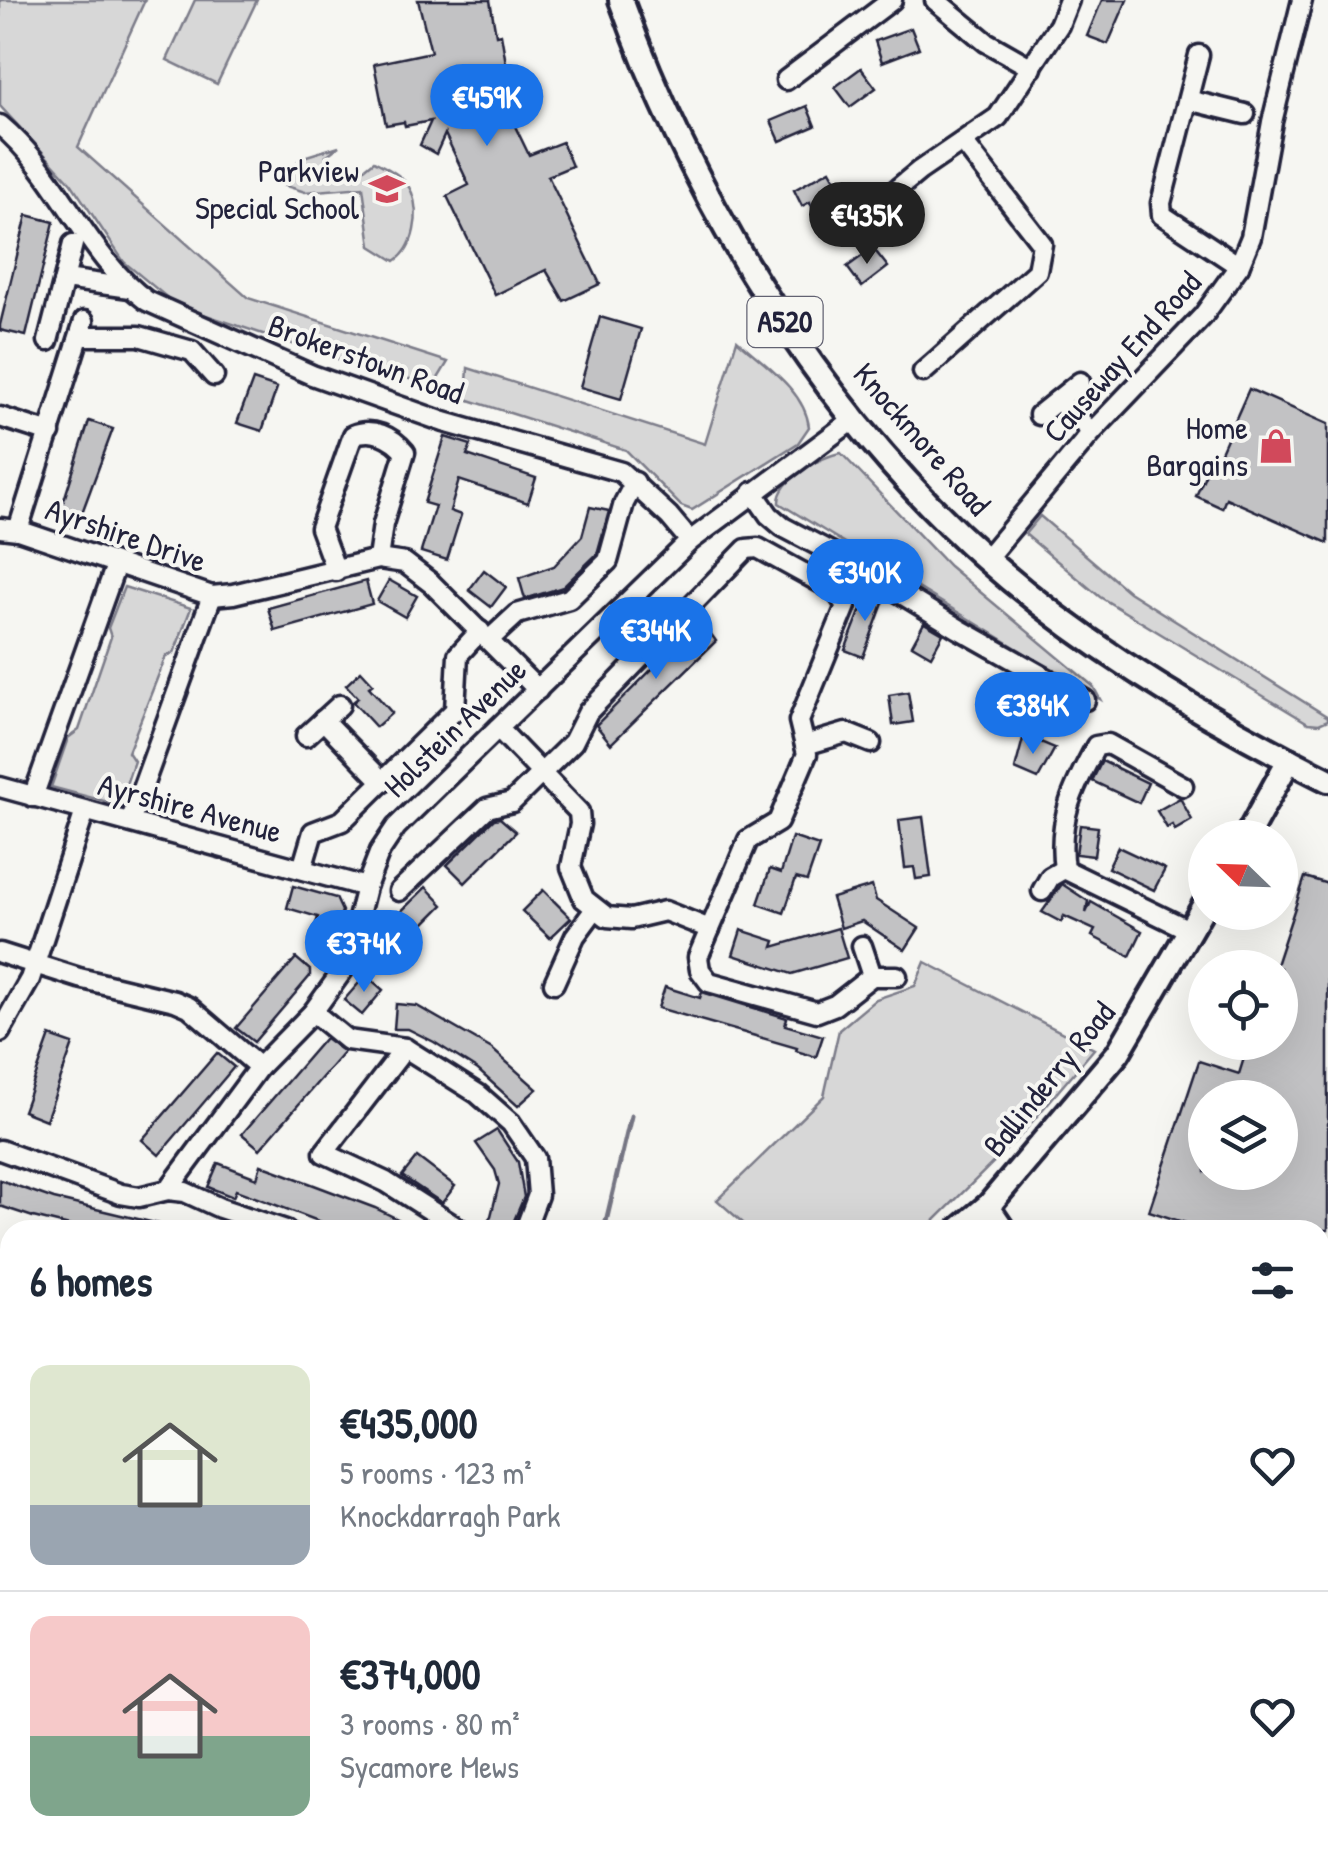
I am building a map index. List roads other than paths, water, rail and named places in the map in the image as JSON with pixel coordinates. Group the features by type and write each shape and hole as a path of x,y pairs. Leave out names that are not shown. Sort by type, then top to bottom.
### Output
{"main road":[{"name":"Knockmore Road","path":"621,0 648,76 721,220 780,315 854,420 887,458 986,559 1109,654 1288,760 1324,771"},
{"path":"1256,820 1288,760"},
{"name":"Ballinderry Road","path":"971,1220 989,1205 1118,1053 1189,930"}],"street":[{"path":"786,80 892,0"},
{"path":"935,0 986,42 1032,68"},
{"path":"856,223 919,171 998,117 1058,26 1069,0"},
{"name":"Causeway End Road","path":"986,559 1092,432 1203,316 1238,266 1250,237 1272,122 1302,0"},
{"path":"1199,55 1161,203 1162,215 1238,266"},
{"path":"1188,100 1245,114"},
{"name":"Brokerstown Road","path":"0,125 25,146 101,254 130,288 148,302 312,375 444,422 604,465 634,482 690,542"},
{"path":"924,372 1036,271 1042,244 963,142"},
{"path":"48,341 73,244"},
{"path":"65,278 130,288"},
{"path":"9,529 50,433 82,328 139,336 192,351 214,376"},
{"path":"1039,415 1080,382"},
{"path":"1058,400 1092,432"},
{"path":"0,417 50,433"},
{"path":"690,542 854,420"},
{"path":"336,570 320,528 353,435 366,430 396,440 405,452 382,524 378,559 405,563 431,583 538,690"},
{"path":"302,869 314,832 342,821 455,710 458,655 516,614 569,600 608,561 624,502 634,482"},
{"path":"753,492 782,527 1085,700"},
{"name":"Ayrshire Drive","path":"9,529 212,596 378,559"},
{"name":"Holstein Avenue","path":"168,1190 259,1067 313,1012 346,966 366,886 380,851 396,826 690,542"},
{"path":"399,891 487,808 512,802 574,742 588,712 746,549 758,548 836,592 846,606 799,721 807,754 778,822 748,840 698,957 700,970 709,982 817,1012 834,1005 872,976 897,976"},
{"path":"33,797 116,565"},
{"path":"130,822 212,596"},
{"path":"306,736 340,705"},
{"path":"324,720 384,782"},
{"path":"498,728 579,812 571,867 584,899 607,917 631,919 664,911 710,929"},
{"path":"804,745 846,733 871,743"},
{"path":"1064,870 1061,849 1066,806 1096,746 1108,744 1161,782 1182,786"},
{"name":"Ayrshire Avenue","path":"0,787 366,886"},
{"path":"0,1032 30,979 86,811"},
{"path":"1042,891 1050,877 1064,870"},
{"path":"1064,870 1188,930"},
{"path":"554,983 576,936 595,909"},
{"path":"862,946 872,976"},
{"path":"0,953 79,978 175,1000 189,1007 259,1067"},
{"path":"313,1012 346,1040 405,1048 478,1094 510,1123 535,1158 538,1195 529,1220"},
{"path":"405,1048 324,1153 386,1182 445,1220"},
{"path":"0,1150 121,1194 140,1197 168,1190 186,1192 253,1220"},
{"path":"989,1205 999,1220"}],"waterway":[{"path":"606,1220 631,1116"}],"place":[{"name":"Parkview Special School","path":"387,189"},
{"name":"Home Bargains","path":"1276,446"}]}
